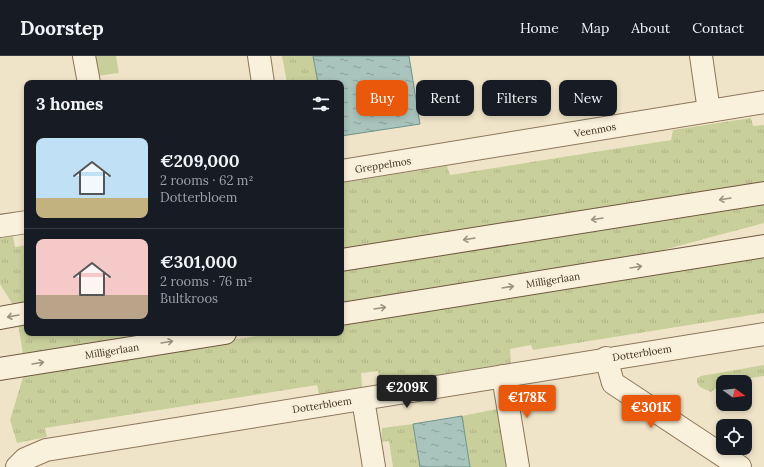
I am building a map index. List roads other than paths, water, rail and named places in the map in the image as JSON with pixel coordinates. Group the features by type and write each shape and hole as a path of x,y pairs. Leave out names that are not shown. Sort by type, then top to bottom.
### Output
{"street":[{"path":"84,56 88,80"},
{"path":"259,56 263,80"},
{"path":"701,56 709,110"},
{"name":"Veenmos","path":"426,158 764,102"},
{"name":"Greppelmos","path":"344,172 426,158"},
{"path":"344,260 764,193"},
{"path":"0,226 24,222"},
{"name":"Milligerlaan","path":"344,314 764,246"},
{"path":"0,318 24,314"},
{"name":"Dotterbloem","path":"17,467 25,459 46,450 606,358 764,334"},
{"name":"Milligerlaan","path":"0,370 207,336"},
{"path":"606,358 613,384 740,467"},
{"path":"503,376 518,467"},
{"path":"363,399 374,467"}],"water":[{"path":"313,56 409,56 416,99 416,116 419,116 420,124 344,136 344,80 317,80"},
{"path":"462,416 470,467 420,467 413,424"}]}
